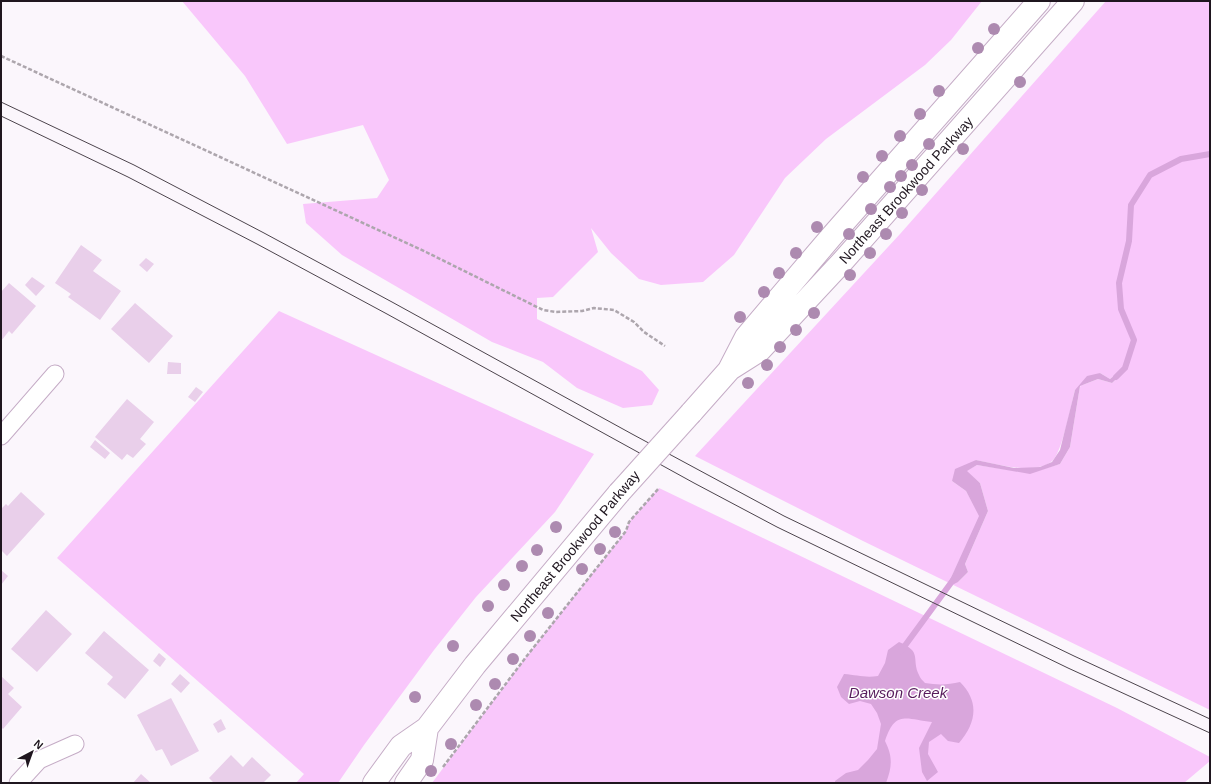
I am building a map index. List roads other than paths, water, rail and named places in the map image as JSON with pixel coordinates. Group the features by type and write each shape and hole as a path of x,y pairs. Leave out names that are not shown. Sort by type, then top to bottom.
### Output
{"main road":[{"name":"Northeast Brookwood Parkway","path":"374,783 401,746 427,728 475,665 619,493 730,369 746,337 831,237 1039,1"},
{"name":"Northeast Brookwood Parkway","path":"730,369 760,350 900,197 1073,1"},
{"name":"Northeast Brookwood Parkway","path":"406,783 422,760 427,728"}],"street":[{"path":"1,436 55,374"},
{"path":"18,783 39,760 75,744"}],"water":[{"path":"1126,370 1112,383 1098,379 1080,386 1070,447 1060,464 1030,474 977,465 967,471 980,483 988,511 965,564 968,572 958,582 954,584 949,582 979,516 966,491 952,481 955,469 976,460 1014,468 1040,467 1052,462 1060,450 1075,390 1087,376 1100,373 1110,379 1120,371"},
{"name":"Dawson Creek","path":"899,642 911,649 914,653 917,669 920,677 925,683 951,684 960,682 971,697 973,705 972,720 969,728 959,743 948,741 941,734 929,742 928,754 938,772 927,781 922,772 919,748 932,722 908,719 897,721 889,731 885,741 891,762 890,772 886,783 835,783 835,781 846,773 858,770 877,749 881,724 877,713 871,704 860,701 849,704 841,697 837,687 844,674 865,677 878,676 885,663 888,650"}],"waterway":[{"name":"Dawson Creek","path":"1116,377 1125,368 1134,340 1121,309 1119,283 1129,241 1131,205 1150,175 1181,159 1210,154"},
{"name":"Dawson Creek","path":"901,651 956,576"}],"tram line":[{"path":"1,102 134,165 264,233 784,516 1074,656 1210,719"},
{"path":"1,116 128,177 257,244 777,527 1068,668 1210,733"}]}
